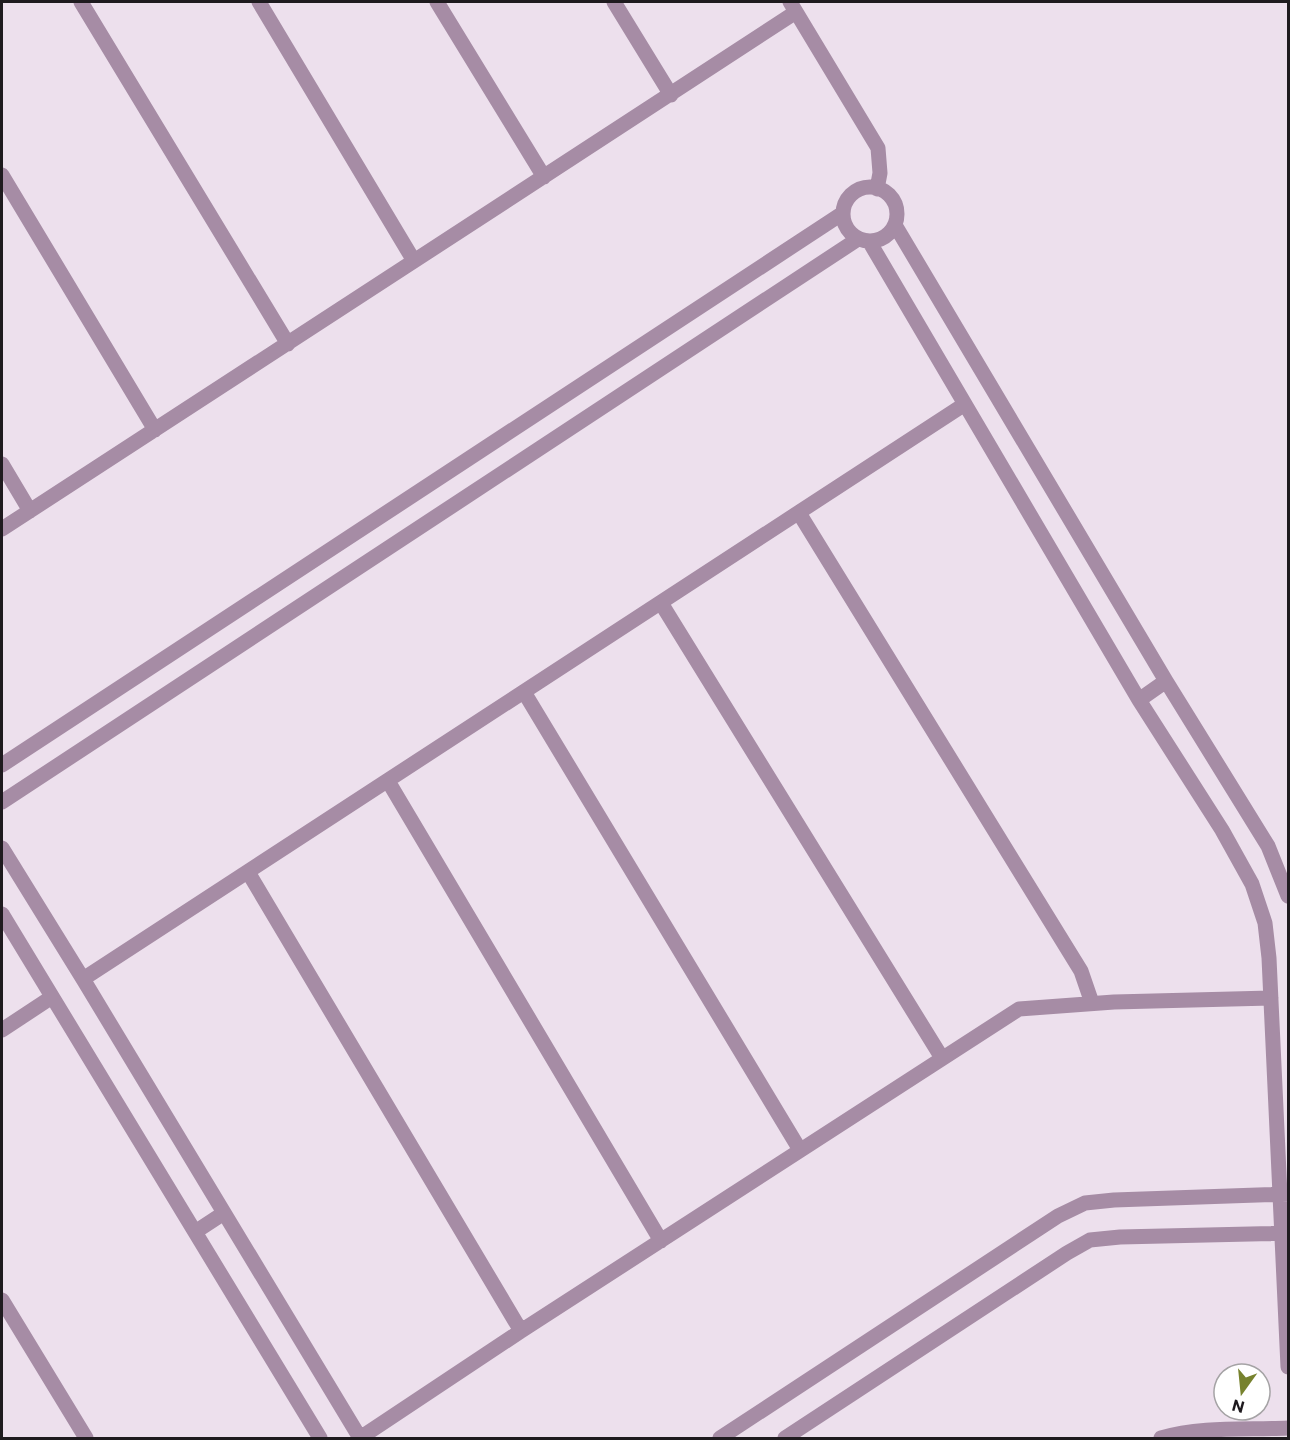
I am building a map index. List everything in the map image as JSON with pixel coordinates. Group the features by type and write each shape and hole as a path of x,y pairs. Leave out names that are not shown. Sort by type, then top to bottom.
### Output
{"street":[{"path":"81,2 288,344"},
{"path":"259,2 414,261"},
{"path":"437,2 544,177"},
{"path":"614,2 671,95"},
{"path":"2,530 671,95 793,7 878,148 880,173 878,189"},
{"path":"2,175 155,430"},
{"path":"2,802 863,240 880,240 895,225 897,212 892,199 883,190 869,187 856,191 847,200 843,213 844,223 850,232 863,240 965,404 1139,700 1222,830 1252,884 1265,923 1271,998 1285,1194 1288,1367"},
{"path":"2,765 843,213"},
{"path":"895,225 1166,681 1268,846 1288,896"},
{"path":"83,979 965,404"},
{"path":"2,464 30,511"},
{"path":"799,513 1082,971 1092,1003"},
{"path":"661,603 942,1058"},
{"path":"1139,700 1166,681"},
{"path":"524,692 800,1150"},
{"path":"388,781 661,1241"},
{"path":"2,848 360,1438 521,1331 1019,1009 1092,1003 1271,998"},
{"path":"248,872 521,1331"},
{"path":"2,914 320,1438"},
{"path":"2,1030 52,997"},
{"path":"720,1438 1058,1216 1085,1203 1285,1194"},
{"path":"195,1232 224,1213"},
{"path":"785,1438 1090,1240 1120,1237 1286,1233"},
{"path":"2,1300 86,1438"},
{"path":"1165,1438 1211,1431 1288,1428"}]}
